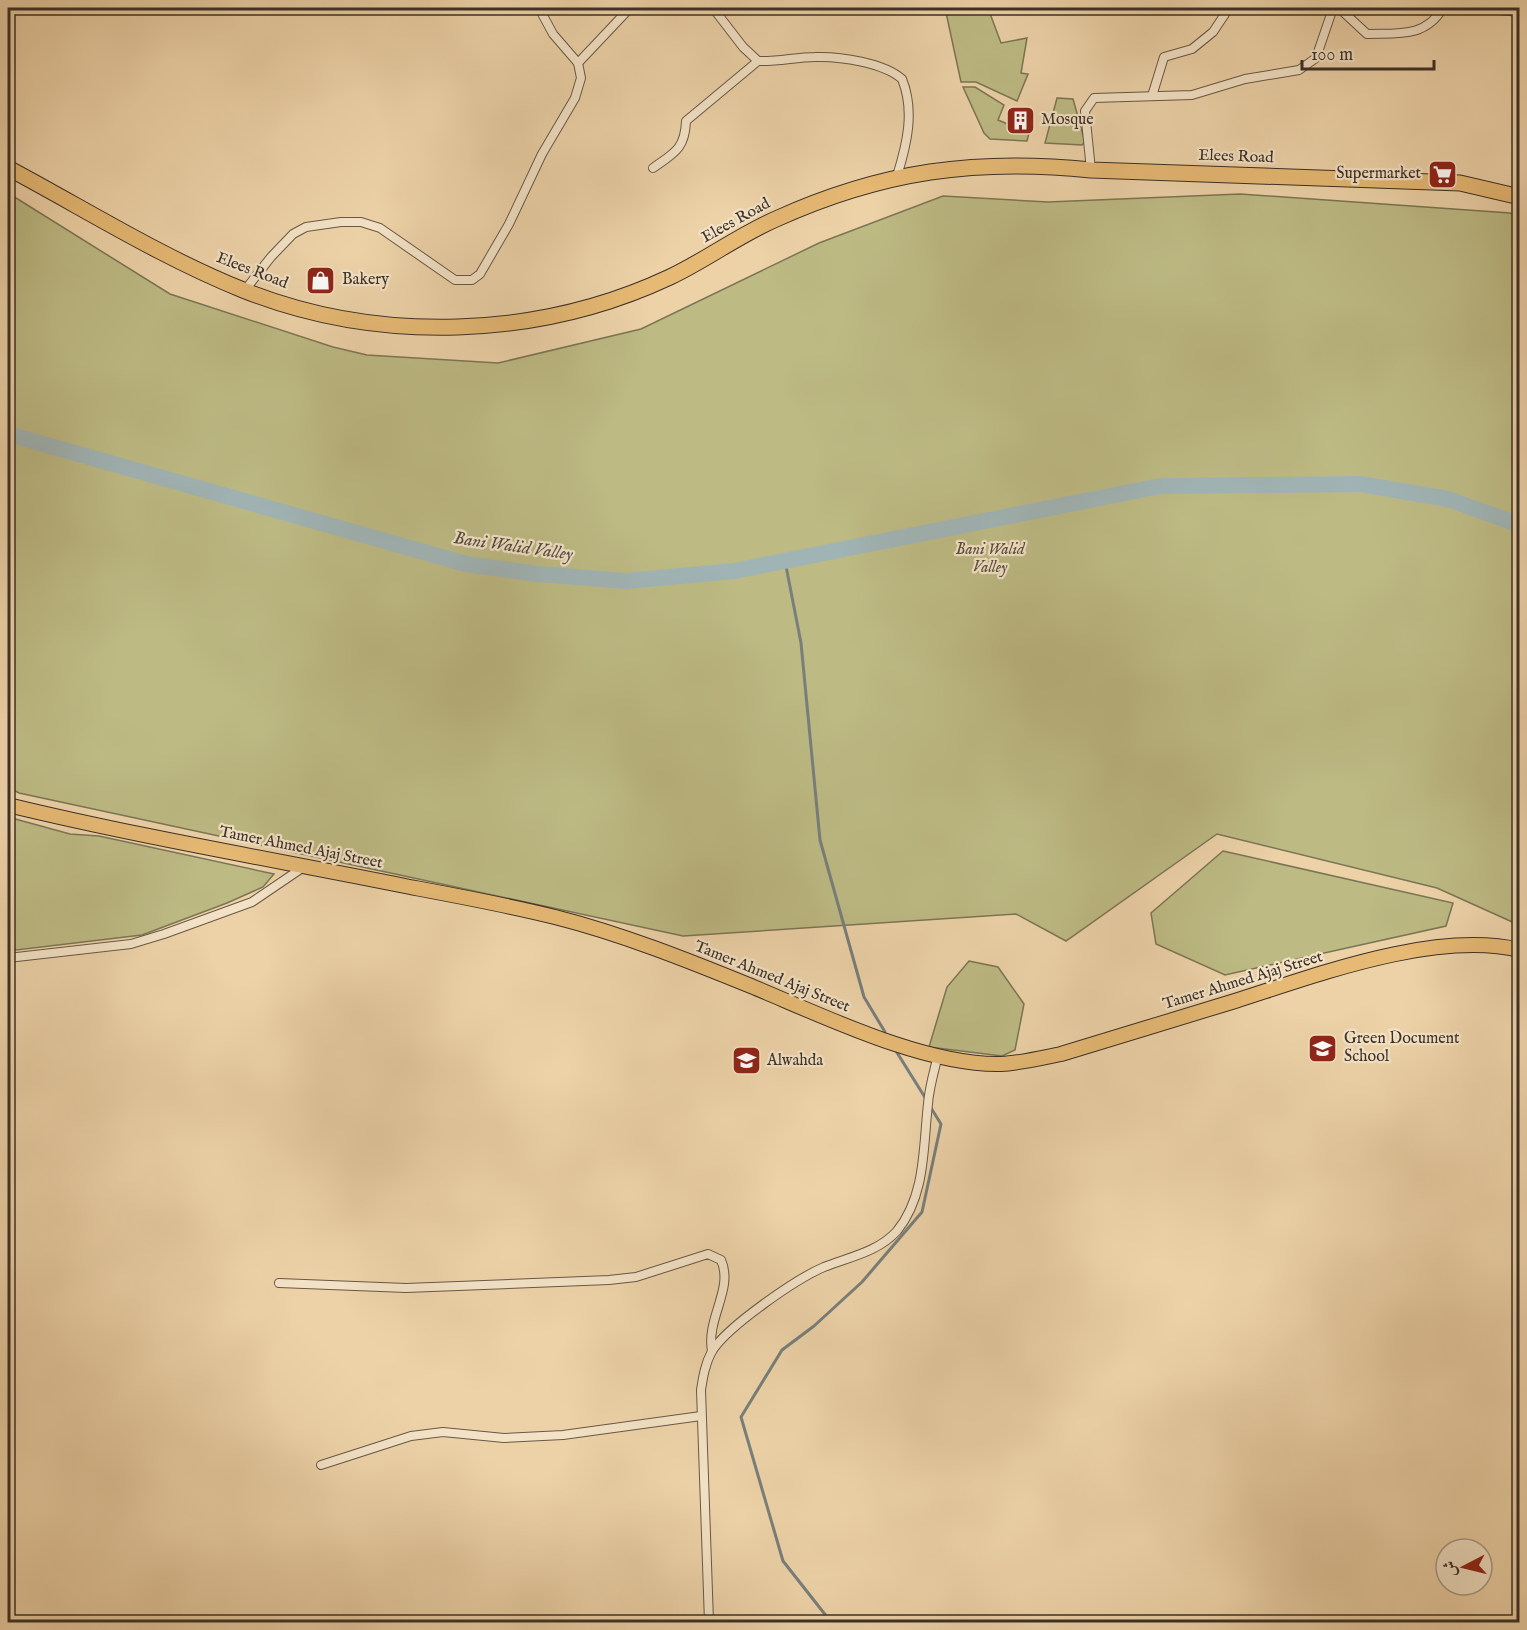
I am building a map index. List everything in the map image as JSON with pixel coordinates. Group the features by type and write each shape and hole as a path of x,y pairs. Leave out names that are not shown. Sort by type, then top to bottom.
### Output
{"highway":[{"name":"Elees Road","path":"8,168 163,252 245,290 313,312 361,322 431,328 516,321 594,305 634,293 709,258 773,220 820,200 897,176 950,168 1039,164 1091,170 1460,183 1520,197"}],"main road":[{"name":"Tamer Ahmed Ajaj Street","path":"8,805 62,820 306,866 556,917 690,961 838,1022 938,1055 999,1064 1047,1057 1378,958 1461,946 1504,946 1520,950"}],"street":[{"path":"245,290 293,234 306,227 340,222 360,222 380,228 455,280 472,280 480,274 509,225 542,154 575,98 581,78 578,63 553,34 539,8"},
{"path":"578,63 630,8"},
{"path":"713,8 743,47 759,61"},
{"path":"1152,96 1164,57 1192,49 1213,32 1229,8"},
{"path":"1091,170 1085,111 1089,102 1099,96 1192,94 1245,79 1272,76 1307,66 1322,45 1333,8"},
{"path":"1339,8 1366,34 1414,31 1432,24 1443,8"},
{"path":"1479,8 1520,12"},
{"path":"653,168 678,150 683,142 686,121 759,61 816,56 876,65 897,75 905,86 909,117 908,142 897,176"},
{"path":"8,958 131,944 164,934 252,902 306,866"},
{"path":"709,1623 701,1416 704,1369 712,1351 737,1325 808,1275 875,1247 897,1230 912,1203 923,1173 928,1102 938,1055"},
{"path":"279,1283 406,1288 609,1280 636,1277 708,1254 721,1260 725,1277 710,1328 712,1351"},
{"path":"321,1465 411,1436 432,1433 504,1438 563,1435 701,1416"}],"green space":[{"path":"945,8 988,8 1001,43 1027,38 1021,73 1028,74 1017,101 976,82 961,82"},
{"path":"963,87 975,87 1004,105 998,120 1029,133 1027,141 990,139 984,133"},
{"path":"1057,98 1073,99 1085,142 1082,145 1045,143"},
{"name":"Bani Walid Valley","path":"8,193 170,294 333,347 367,355 498,363 641,329 819,243 943,196 1048,202 1240,194 1510,213 1519,217 1519,925 1437,888 1217,834 1066,941 1016,914 683,936 19,793 8,787"},
{"path":"8,817 70,834 99,836 274,874 263,887 142,935 8,951"},
{"path":"1223,851 1453,903 1446,926 1225,975 1156,944 1151,913"},
{"path":"969,961 998,967 1024,1004 1015,1050 1002,1056 929,1047 947,987"}],"waterway":[{"name":"Bani Walid Valley","path":"8,434 466,564 538,574 626,581 734,571 1160,486 1360,484 1448,499 1520,525"},
{"path":"785,561 801,643 820,840 864,997 885,1032"},
{"path":"896,1051 926,1099"},
{"path":"831,1622 783,1561 741,1417 782,1350 814,1326 862,1282 922,1212 941,1124 931,1108"}],"place":[{"name":"Mosque","path":"1020,120"},
{"name":"Supermarket","path":"1442,174"},
{"name":"Bakery","path":"321,280"},
{"name":"Green Document School","path":"1323,1048"},
{"name":"Alwahda","path":"746,1061"}]}
